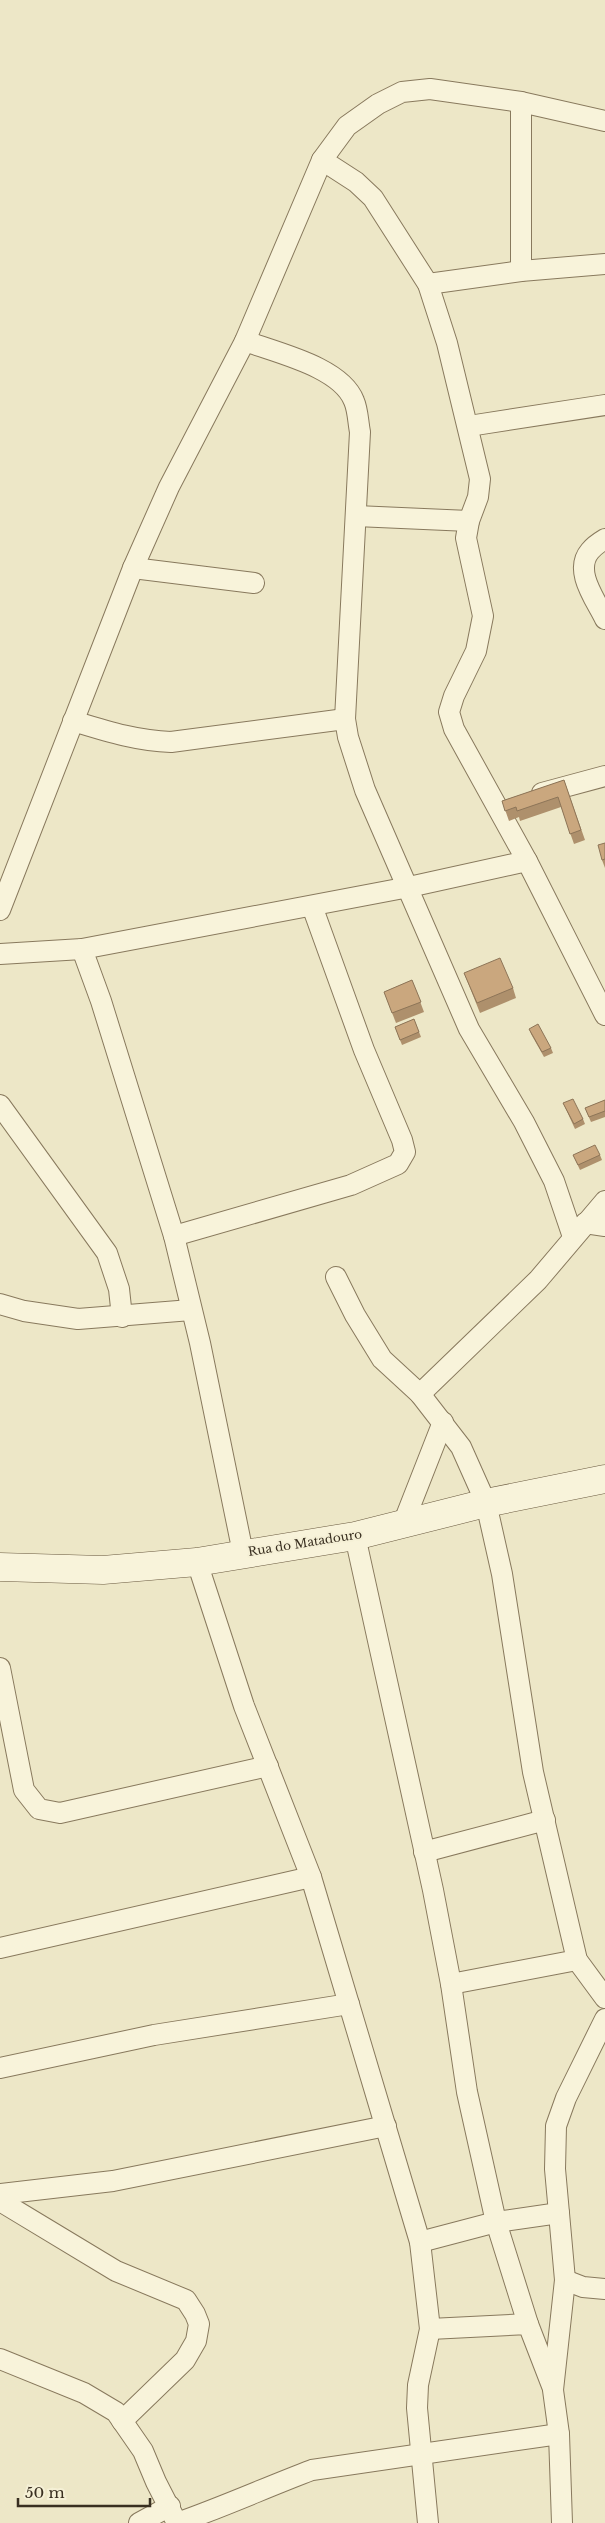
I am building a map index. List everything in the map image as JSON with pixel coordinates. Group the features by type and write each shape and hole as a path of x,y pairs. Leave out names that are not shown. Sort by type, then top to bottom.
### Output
{"street":[{"path":"0,910 133,568 169,487 246,341 322,160 347,126 378,104 402,92 430,88 521,102 605,121"},
{"path":"521,102 521,271"},
{"path":"322,160 356,182 373,198 428,284 447,343 469,426 480,479 478,497 468,521 466,538 483,616 476,651 454,696 449,712 454,729 511,801 527,861 605,1015"},
{"path":"428,284 521,271 605,264"},
{"path":"246,341 322,368 343,383 354,401 360,432 345,719 348,737 365,790 409,887 469,1029 524,1122 579,1230"},
{"path":"469,426 605,405"},
{"path":"356,516 468,521"},
{"path":"605,539 590,551 583,564 585,578 605,619"},
{"path":"133,568 254,583"},
{"path":"73,721 117,734 150,741 171,742 345,719"},
{"path":"511,801 605,776"},
{"path":"0,954 82,949 409,887 527,861"},
{"path":"174,1236 352,1185 398,1164 405,1152 402,1140 364,1050 312,906"},
{"path":"82,949 104,1010 174,1236 200,1343 243,1553"},
{"path":"0,1105 107,1253 119,1289 122,1317"},
{"path":"420,1394 538,1280 605,1201"},
{"path":"579,1230 605,1226"},
{"path":"336,1278 354,1315 382,1359 420,1394 461,1447 486,1503 502,1574 533,1772 577,1960 605,1998"},
{"path":"0,1304 24,1311 78,1320 191,1310"},
{"path":"403,1524 443,1422"},
{"name":"Rua do Matadouro","path":"0,1567 103,1570 196,1562 354,1536 486,1503 605,1479"},
{"path":"354,1536 424,1852 451,1984 467,2092 496,2222 528,2324 553,2390 559,2434 562,2523"},
{"path":"196,1562 244,1706 311,1877 420,2242 430,2329 418,2384 417,2408 428,2523"},
{"path":"0,1668 24,1790 39,1809 60,1813 268,1766"},
{"path":"424,1852 545,1820"},
{"path":"0,1948 311,1877"},
{"path":"451,1984 577,1960"},
{"path":"0,2068 154,2035 349,2004"},
{"path":"553,2390 565,2280 555,2169 556,2126 566,2098 605,2019"},
{"path":"0,2194 113,2181 386,2126"},
{"path":"0,2200 116,2271 186,2300 195,2314 199,2324 196,2341 185,2360 122,2421"},
{"path":"420,2242 496,2222 559,2213"},
{"path":"565,2280 583,2287 605,2289"},
{"path":"430,2329 528,2324"},
{"path":"0,2359 84,2393 116,2412 143,2451 156,2482 175,2517"},
{"path":"139,2523 229,2505 274,2484 312,2470 559,2434"}],"building":[{"path":"564,780 581,830 570,834 558,797 517,811 516,807 505,811 502,801"},
{"path":"605,843 605,859 602,860 598,845"},
{"path":"500,958 513,988 477,1003 464,973"},
{"path":"412,980 421,1002 392,1013 384,992"},
{"path":"414,1019 419,1032 400,1040 395,1027"},
{"path":"538,1024 551,1048 542,1052 529,1029"},
{"path":"573,1099 583,1119 574,1124 563,1103"},
{"path":"605,1100 605,1111 589,1117 585,1108"},
{"path":"595,1145 600,1155 578,1165 573,1155"}]}
